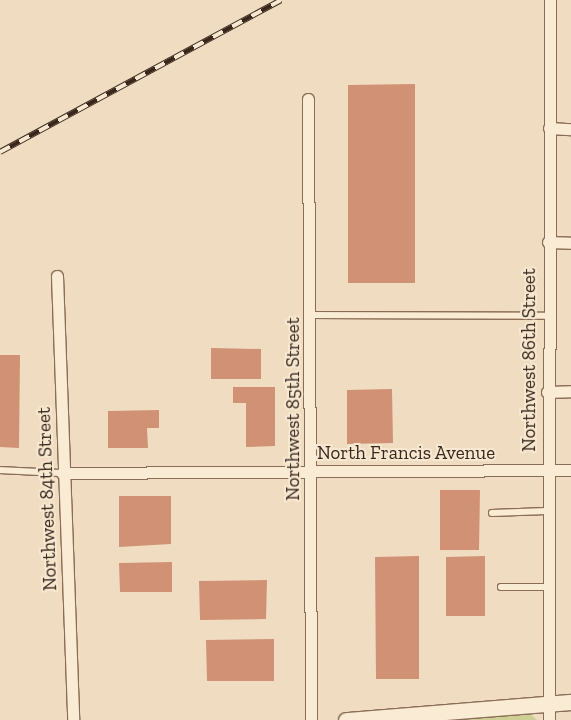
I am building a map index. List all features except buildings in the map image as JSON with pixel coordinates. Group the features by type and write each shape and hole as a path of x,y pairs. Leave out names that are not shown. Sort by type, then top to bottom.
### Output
{"street":[{"name":"Northwest 86th Street","path":"549,720 546,469 550,0"},
{"name":"Northwest 85th Street","path":"308,99 312,471 311,720"},
{"path":"549,128 571,129"},
{"path":"548,242 571,243"},
{"name":"Northwest 84th Street","path":"57,276 62,473 73,720"},
{"path":"547,392 571,392"},
{"name":"North Francis Avenue","path":"62,473 571,470"},
{"path":"346,720 548,702 571,702"}],"lane":[{"path":"310,315 547,316"},
{"path":"0,470 62,473"},
{"path":"492,513 546,511"},
{"path":"501,587 547,587"}],"green space":[{"path":"527,711 537,720 419,720"}],"railway":[{"path":"0,152 281,0"}]}
